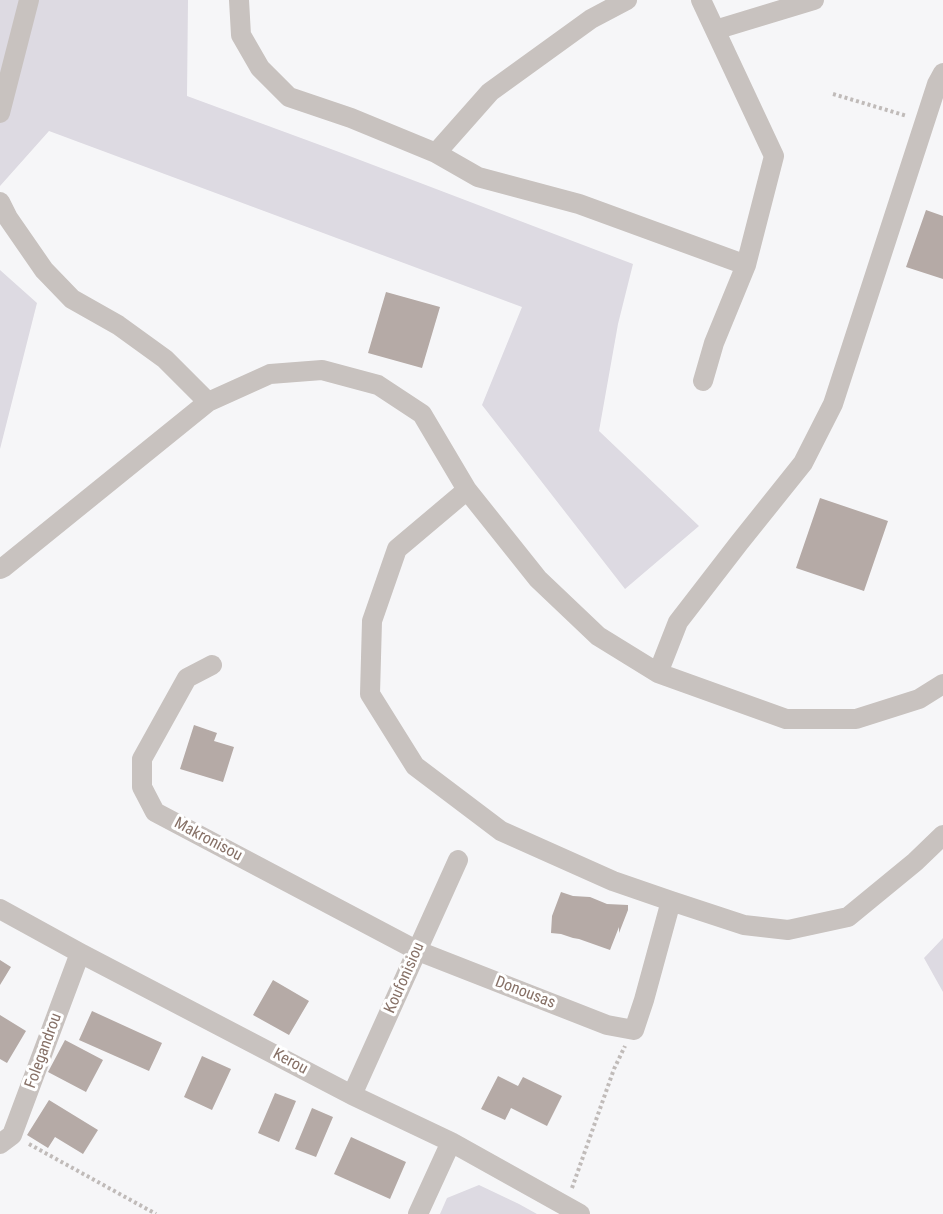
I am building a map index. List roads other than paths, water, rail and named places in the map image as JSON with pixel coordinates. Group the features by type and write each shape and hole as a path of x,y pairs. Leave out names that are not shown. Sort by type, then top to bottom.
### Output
{"street":[{"path":"0,113 29,0"},
{"path":"240,0 241,34 260,68 289,97 351,118 436,153 478,177 579,204 746,265"},
{"path":"436,153 490,92 591,19 627,0"},
{"path":"700,0 774,156 746,265 714,343 703,381"},
{"path":"715,30 814,0"},
{"path":"658,673 678,622 803,463 833,404 924,122 943,73"},
{"path":"0,202 8,218 44,270 72,299 118,326 165,358 208,402"},
{"path":"0,569 208,402 270,374 322,370 378,385 422,414 467,490 538,579 598,636 658,673 786,719 856,719 919,699 943,684"},
{"path":"467,490 398,549 372,621 370,694 415,766 501,831 613,881 671,902 744,926 788,930 848,917 915,862 943,835"},
{"name":"Makronisou","path":"212,665 186,678 142,759 142,787 155,812 418,951"},
{"name":"Koufonisiou","path":"352,1095 458,860"},
{"name":"Donousas","path":"418,951 607,1025 634,1030 671,902"},
{"name":"Kerou","path":"0,909 352,1095 451,1142 573,1210"},
{"name":"Folegandrou","path":"6,1139 80,953"},
{"path":"418,1214 451,1142"}]}
